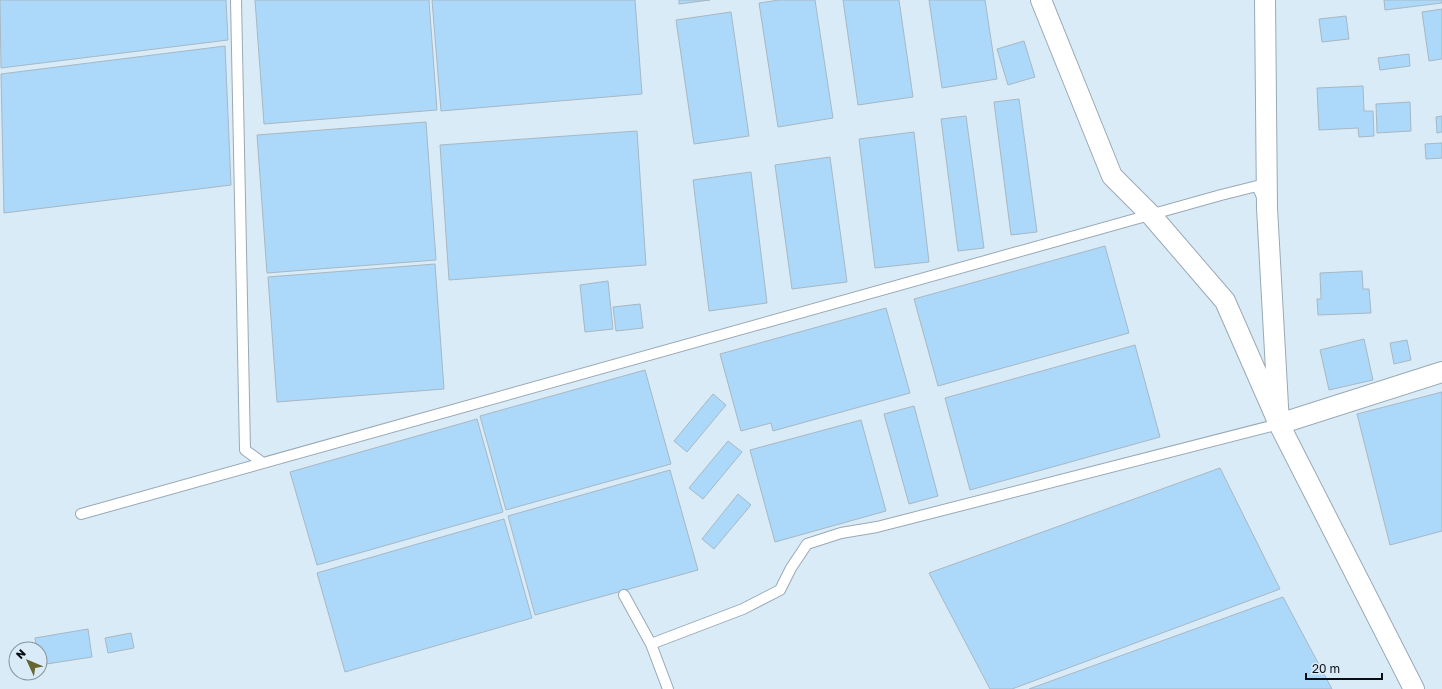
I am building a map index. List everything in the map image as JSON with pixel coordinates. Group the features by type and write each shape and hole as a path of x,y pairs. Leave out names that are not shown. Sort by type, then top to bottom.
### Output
{"street":[{"path":"1041,0 1112,176 1151,215 1225,301 1279,424 1414,689"},
{"path":"1265,0 1267,208 1279,424"},
{"path":"1279,424 1442,372"}],"lane":[{"path":"236,0 245,450 263,463"},
{"path":"81,514 1257,186 1267,208"},
{"path":"651,644 743,609 780,590 791,568 807,544 841,533 877,527 1279,424"},
{"path":"624,595 651,644 668,689"}],"building":[{"path":"0,0 226,0 228,40 1,68"},
{"path":"255,0 429,0 437,110 264,124"},
{"path":"432,0 635,0 642,94 441,111"},
{"path":"679,0 710,0 679,4"},
{"path":"779,0 815,0 833,118 778,127 759,3"},
{"path":"843,0 899,0 913,97 858,105"},
{"path":"929,0 985,0 997,79 942,88"},
{"path":"1384,0 1442,0 1442,3 1385,10"},
{"path":"1442,9 1442,59 1429,61 1422,12"},
{"path":"731,12 749,136 694,144 676,20"},
{"path":"1346,16 1349,39 1322,42 1319,19"},
{"path":"1024,41 1035,77 1008,85 997,49"},
{"path":"225,46 231,185 4,213 1,74"},
{"path":"1409,54 1410,66 1380,70 1378,58"},
{"path":"1363,86 1364,111 1373,111 1374,136 1359,137 1358,128 1319,130 1317,88"},
{"path":"1019,99 1037,232 1011,235 994,102"},
{"path":"1410,102 1411,131 1377,133 1376,104"},
{"path":"966,116 984,248 958,251 941,119"},
{"path":"1442,116 1442,132 1437,133 1436,117"},
{"path":"426,122 436,260 267,273 257,135"},
{"path":"637,131 646,265 449,280 440,145"},
{"path":"914,132 929,262 875,268 859,139"},
{"path":"1442,143 1442,158 1426,159 1425,144"},
{"path":"830,157 847,282 792,289 775,165"},
{"path":"751,172 767,303 709,311 693,180"},
{"path":"1105,246 1129,333 938,386 914,299"},
{"path":"435,264 444,389 277,402 268,277"},
{"path":"1362,271 1363,289 1369,289 1371,313 1318,315 1317,299 1321,299 1320,273"},
{"path":"608,281 613,329 585,332 580,285"},
{"path":"640,304 643,328 616,331 613,307"},
{"path":"886,308 910,393 773,431 771,423 741,431 720,354"},
{"path":"1364,339 1373,380 1329,390 1320,350"},
{"path":"1407,340 1411,360 1394,364 1390,343"},
{"path":"1135,345 1160,437 970,490 945,398"},
{"path":"645,370 671,464 506,510 480,416"},
{"path":"1442,392 1442,531 1390,545 1357,414"},
{"path":"713,394 726,405 687,452 674,441"},
{"path":"914,406 938,496 909,504 884,414"},
{"path":"477,419 503,512 317,565 290,472"},
{"path":"861,420 886,511 775,542 750,450"},
{"path":"728,441 742,452 703,499 689,488"},
{"path":"1220,468 1280,589 1012,689 990,689 929,573"},
{"path":"670,470 698,570 535,615 508,516"},
{"path":"738,494 751,505 714,549 702,539"},
{"path":"504,519 532,618 345,672 317,573"},
{"path":"1283,597 1332,689 1029,689"},
{"path":"88,629 92,657 48,664 48,641 36,641 35,638"},
{"path":"131,633 134,648 108,653 105,638"}]}
